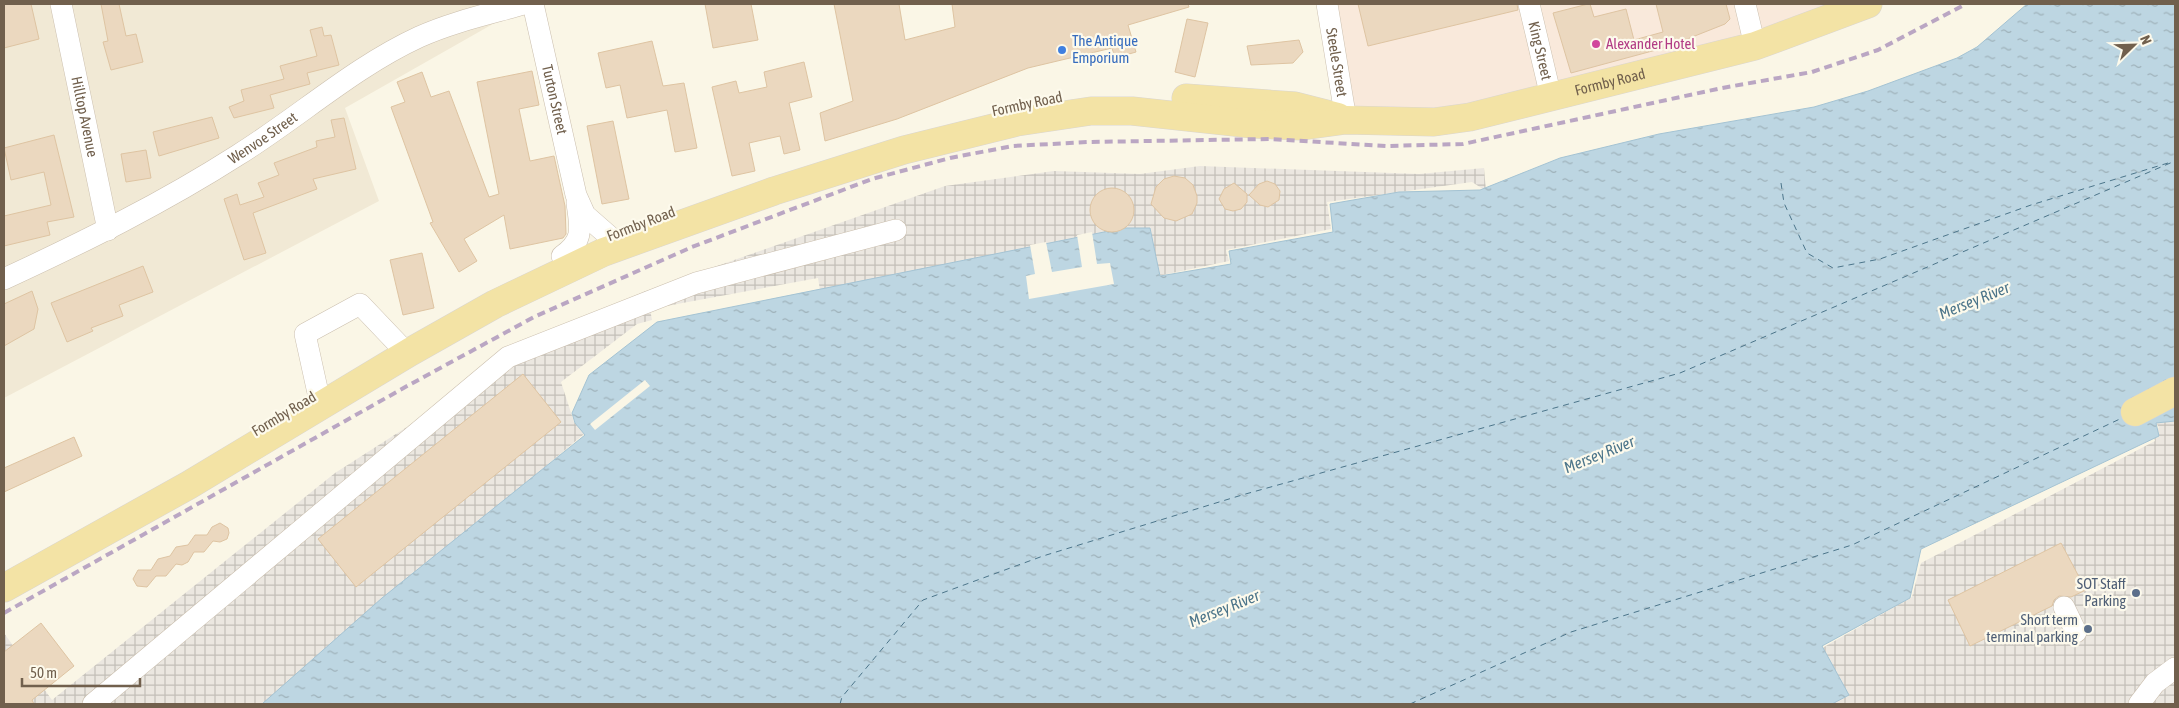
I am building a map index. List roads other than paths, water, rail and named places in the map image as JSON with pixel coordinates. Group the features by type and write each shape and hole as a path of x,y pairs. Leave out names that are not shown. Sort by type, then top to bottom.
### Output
{"main road":[{"name":"Formby Road","path":"4,588 189,485 410,352 496,304 604,252 774,191 904,150 1018,122 1068,113 1132,111 1253,124 1302,126 1346,120 1441,122 1498,111 1755,46 1868,4"},
{"name":"Formby Road","path":"4,571 171,481 498,286 562,256 671,212 853,151 973,115 1062,96 1110,92 1295,106 1313,109 1346,120"}],"street":[{"name":"Hilltop Avenue","path":"61,4 108,230"},
{"name":"Wenvoe Street","path":"4,279 108,230 238,155 378,60 411,42 464,21 524,4"},
{"name":"Turton Street","path":"533,4 576,195 580,234 574,248 562,256"},
{"name":"Steele Street","path":"1326,4 1346,120"},
{"name":"King Street","path":"1528,4 1551,97"},
{"path":"1745,4 1755,46"},
{"name":"Turton Street","path":"576,195 585,215 609,236"},
{"path":"92,704 508,357 696,283 896,230"},
{"path":"318,393 305,334 360,304 400,346"},
{"path":"2064,608 2076,632"},
{"path":"2139,704 2155,683 2175,668"}],"water":[{"name":"Mersey River","path":"2027,4 2175,4 2175,421 2156,423 2159,436 1921,549 1910,598 1822,646 1849,695 1832,704 262,704 382,598 585,435 575,423 572,413 589,375 657,322 1124,228 1150,228 1160,276 1231,264 1229,251 1333,232 1330,204 1399,192 1480,190 1560,158 1659,134 1814,107 1868,91 1957,58 1977,47"}],"railway":[{"path":"4,613 409,385 534,317 692,247 872,179 950,158 1013,146 1088,142 1269,139 1386,146 1463,144 1722,88 1812,72 1878,50 1966,4"}],"place":[{"name":"Alexander Hotel","path":"1596,44"},
{"name":"The Antique Emporium","path":"1062,50"},
{"name":"SOT Staff Parking","path":"2136,593"},
{"name":"Short term terminal parking","path":"2088,629"}]}
